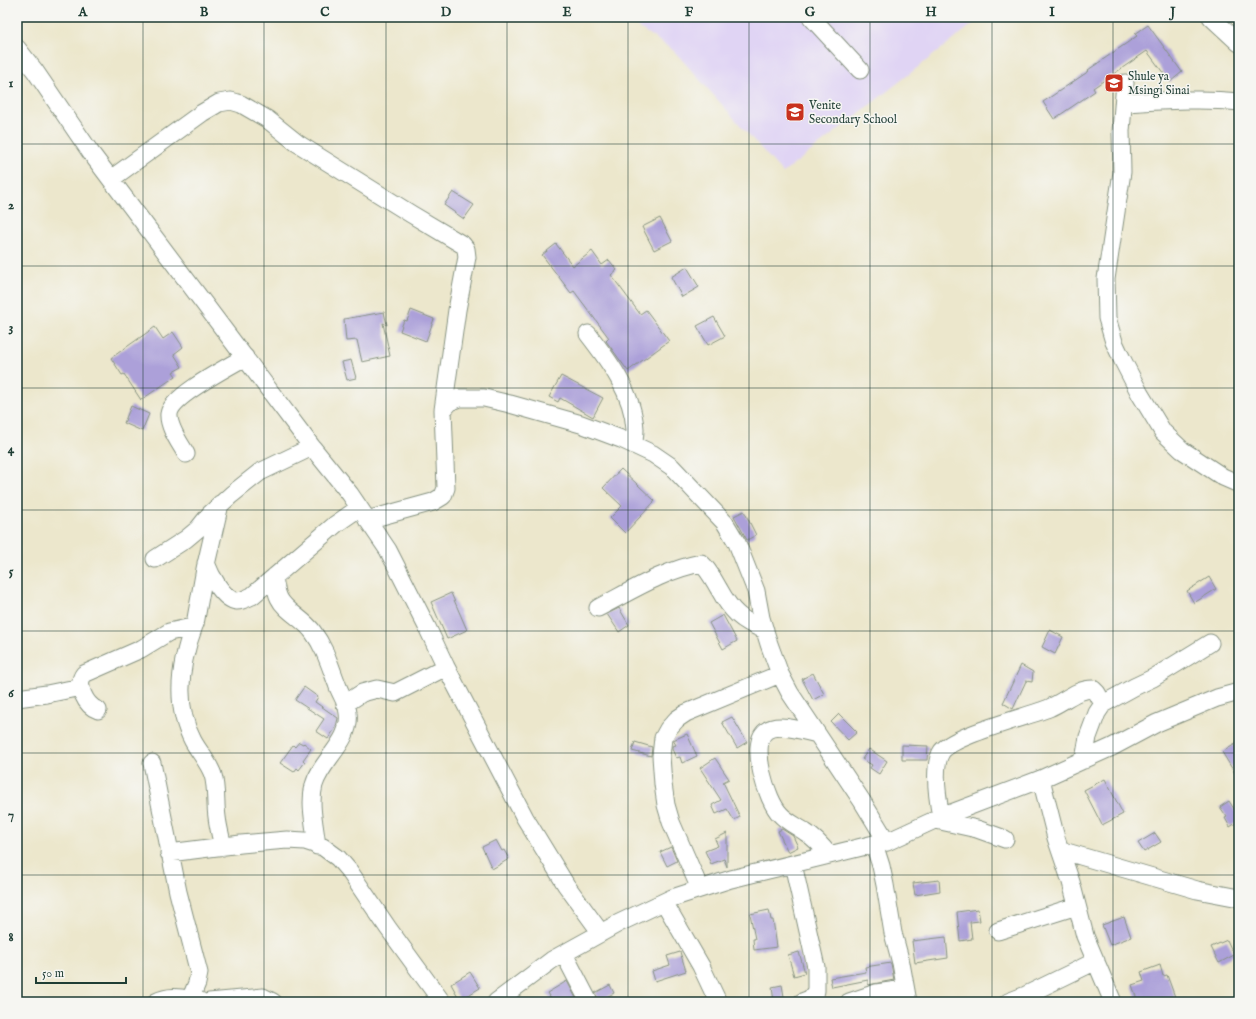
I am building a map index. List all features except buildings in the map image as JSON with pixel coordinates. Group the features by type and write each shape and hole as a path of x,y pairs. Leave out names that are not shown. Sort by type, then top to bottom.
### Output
{"street":[{"path":"811,17 860,70"},
{"path":"1211,17 1239,43"},
{"path":"17,48 111,179 363,514 388,550 446,667 525,818 566,885 602,933"},
{"path":"1125,83 1121,131 1122,172 1106,279 1107,318 1114,342 1122,359 1140,394 1163,432 1182,450 1223,477 1239,484"},
{"path":"1124,103 1180,100 1239,102"},
{"path":"111,179 202,113 220,104 231,101 241,104 267,119 297,143 410,214 463,245 466,250 467,257 457,310 443,410 446,488 443,496 433,502 363,514 336,524 252,596 242,600 235,601 226,596 209,572 206,563"},
{"path":"588,334 604,355 618,378 631,405 635,429 634,444"},
{"path":"186,454 171,425 169,414 173,406 202,382 245,357"},
{"path":"443,410 451,401 459,398 484,398 574,422 634,444 653,454 672,467 725,523 737,543 756,591 765,630 780,674 790,693 862,801 880,843 881,866 893,933 907,995 876,994 848,1002"},
{"path":"154,559 186,539 198,529 210,514 231,494 260,472 312,447"},
{"path":"220,504 206,563 196,618 185,653 182,669 181,699 187,728 192,740 212,774 215,788 217,819 223,847"},
{"path":"598,608 666,573 700,563 709,570 736,614 752,626 765,630"},
{"path":"274,577 279,598 285,606 299,616 313,631 322,646 348,711 349,724 314,784 312,795 317,846"},
{"path":"98,710 89,706 81,687 82,677 90,671 141,650 169,632 194,626"},
{"path":"1084,760 1088,737 1097,713 1103,704 1153,678 1210,643"},
{"path":"346,704 362,693 377,689 395,693 446,667"},
{"path":"700,889 671,822 666,805 663,784 663,738 668,728 686,713 780,674"},
{"path":"17,698 81,687"},
{"path":"938,818 936,780 938,762 941,752 949,744 972,734 1050,708 1081,691 1093,689 1103,704"},
{"path":"496,1002 552,960 619,923 664,902 731,879 880,843 938,818 1041,779 1112,747 1157,723 1217,698 1239,692"},
{"path":"817,734 793,728 777,727 766,731 760,741 759,758 768,793 780,814 818,841 829,855"},
{"path":"152,763 169,853 199,973 198,983 190,1001"},
{"path":"1041,779 1056,838 1071,882 1085,936 1114,1002"},
{"path":"938,818 977,829 1005,840"},
{"path":"169,853 287,840 306,841 323,847 338,858 350,872 388,928 442,1002"},
{"path":"1060,850 1197,890 1239,898"},
{"path":"793,864 816,967 816,991 814,1000"},
{"path":"664,902 701,966 718,1002"},
{"path":"998,931 1077,906"},
{"path":"564,954 589,1002"},
{"path":"1008,1002 1026,995 1096,961"},
{"path":"156,1002 170,997 181,997 190,1001 209,1002 263,997 273,1002"}],"shaded area":[{"name":"Venite Secondary School","path":"623,17 982,17 783,173 674,51"}],"place":[{"name":"Shule ya Msingi Sinai","path":"1114,83"},
{"name":"Venite Secondary School","path":"795,112"}]}
